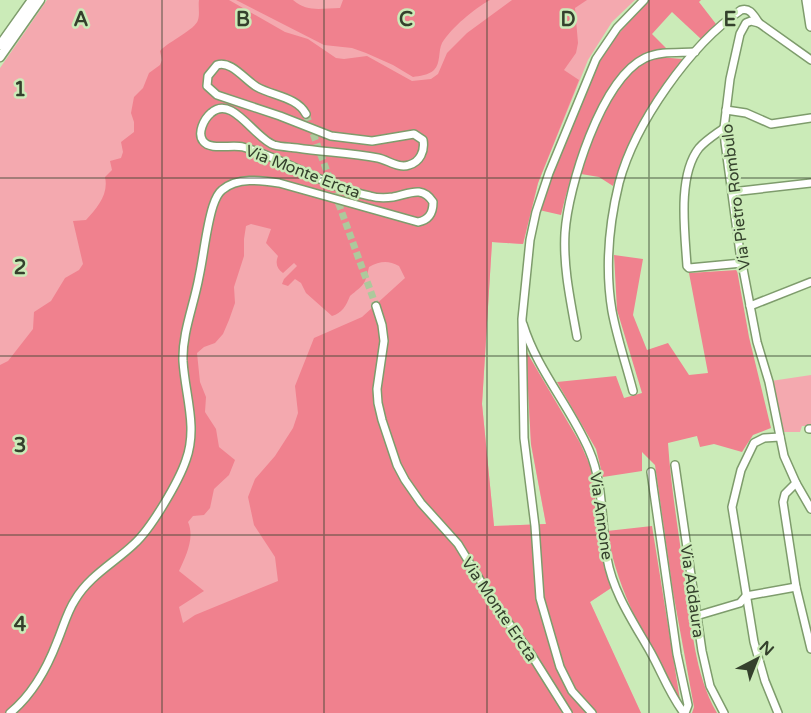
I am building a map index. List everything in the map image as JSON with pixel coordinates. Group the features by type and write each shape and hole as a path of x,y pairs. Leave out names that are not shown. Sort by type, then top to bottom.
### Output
{"main road":[{"path":"807,0 811,26"}],"street":[{"path":"0,45 32,0"},
{"path":"0,57 40,0"},
{"name":"Via Monte Ercta","path":"592,713 572,691 560,667 540,598 534,515 524,438 522,319 530,240 536,212 549,173 596,59 617,28 644,0"},
{"path":"633,391 612,311 609,264 612,219 620,182 640,132 672,80 695,52 741,10 750,11 759,23 811,60"},
{"name":"Via Pietro Rombulo","path":"759,23 751,21 741,30 732,65 724,128 742,263 757,342 769,382 784,456 811,508"},
{"path":"577,337 567,277 565,233 572,189 588,141 605,105 631,68 657,54 695,52"},
{"name":"Via Monte Ercta","path":"10,713 29,694 45,667 75,599 92,579 135,544 148,530 181,474 191,441 192,425 183,362 184,342 212,210 219,193 237,183 262,180 418,222 424,221 432,213 433,202 426,193 421,191 390,198 372,197 353,192 264,153 232,145 208,145 201,138 201,130 206,119 214,110 223,108 235,112 258,135 274,145 380,159 400,166 412,164 424,150 423,140 414,134 372,141 331,136 213,93 207,86 208,76 217,65 228,64 261,89 295,102 306,114"},
{"path":"726,110 747,113 771,124 811,118"},
{"path":"724,128 699,149 690,167 684,206 687,266 689,268 742,263"},
{"path":"732,192 811,183"},
{"path":"750,306 811,282"},
{"name":"Via Monte Ercta","path":"376,306 384,341 377,389 378,403 397,465 421,503 458,544 568,713"},
{"name":"Via Annone","path":"522,319 534,353 574,422 594,465 600,490 607,560 625,609 675,701 685,713"},
{"path":"778,713 765,681 754,642 733,521 734,495 741,470 754,443 764,438 780,437"},
{"name":"Via Addaura","path":"675,465 696,616 710,686 724,713"},
{"path":"651,472 677,654 688,705 685,713"},
{"path":"796,483 785,494 783,502 796,587 811,649"},
{"path":"696,616 740,603 746,596 796,587"}],"shaded area":[{"path":"47,0 635,0 612,22 588,60 538,183 523,244 492,242 482,404 494,526 546,524 531,444 526,351 580,443 591,468 603,561 611,588 590,602 641,713 0,713 0,68"},
{"path":"199,0 229,0 285,32 308,39 336,58 367,56 412,81 431,79 438,74 447,53 467,33 512,0 587,0 575,8 578,43 576,53 564,70 579,80 538,183 523,244 492,242 482,404 494,526 546,524 531,444 526,351 580,443 591,468 603,561 611,588 590,602 641,713 0,713 0,365 8,361 33,329 34,312 51,301 65,278 79,270 83,264 73,221 86,220 104,195 105,177 112,170 110,161 121,158 123,152 121,142 134,132 131,113 134,97 143,88 149,73 160,65 162,60 160,51 196,24 199,18","holes":["251,224 271,229 266,243 278,256 279,270 283,273 294,263 297,266 282,284 288,286 295,279 301,283 306,293 332,316 341,311 350,296 363,284 369,267 380,262 388,262 399,266 405,278 362,317 314,338 295,386 298,413 293,428 275,456 255,479 248,497 254,525 275,557 278,581 195,615 183,623 179,607 204,591 179,571 190,541 188,522 193,516 204,515 210,508 214,489 229,475 235,460 219,447 216,429 205,412 206,397 200,382 197,353 204,347 215,343 223,334 229,320 235,303 234,287 244,256 246,226"]},
{"path":"236,0 293,0 304,7 321,9 340,8 343,0 490,0 477,8 446,37 434,70 413,77 366,53 352,48 324,45"},
{"path":"649,0 701,0 699,2 716,24 701,39 672,12 652,34 667,49 647,54 629,65 617,79 599,109 579,153 561,215 539,210 601,56"},
{"path":"658,57 683,59 642,120 613,186 599,177 581,174 599,123 616,90 642,65"},
{"path":"614,255 643,259 633,315 647,350 668,343 689,375 708,373 689,273 737,270 749,337 771,428 753,435 742,452 714,444 700,447 697,436 668,443 695,648 703,682 717,713 692,713 694,707 673,592 655,465 642,452 642,471 603,477 596,449 557,382 616,376 624,398 642,393 617,310"},
{"path":"811,375 811,426 802,426 800,432 784,432 771,381"},
{"path":"652,526 680,700 636,619 619,577 607,531"}],"tunnel":[{"path":"306,114 376,306"}]}
